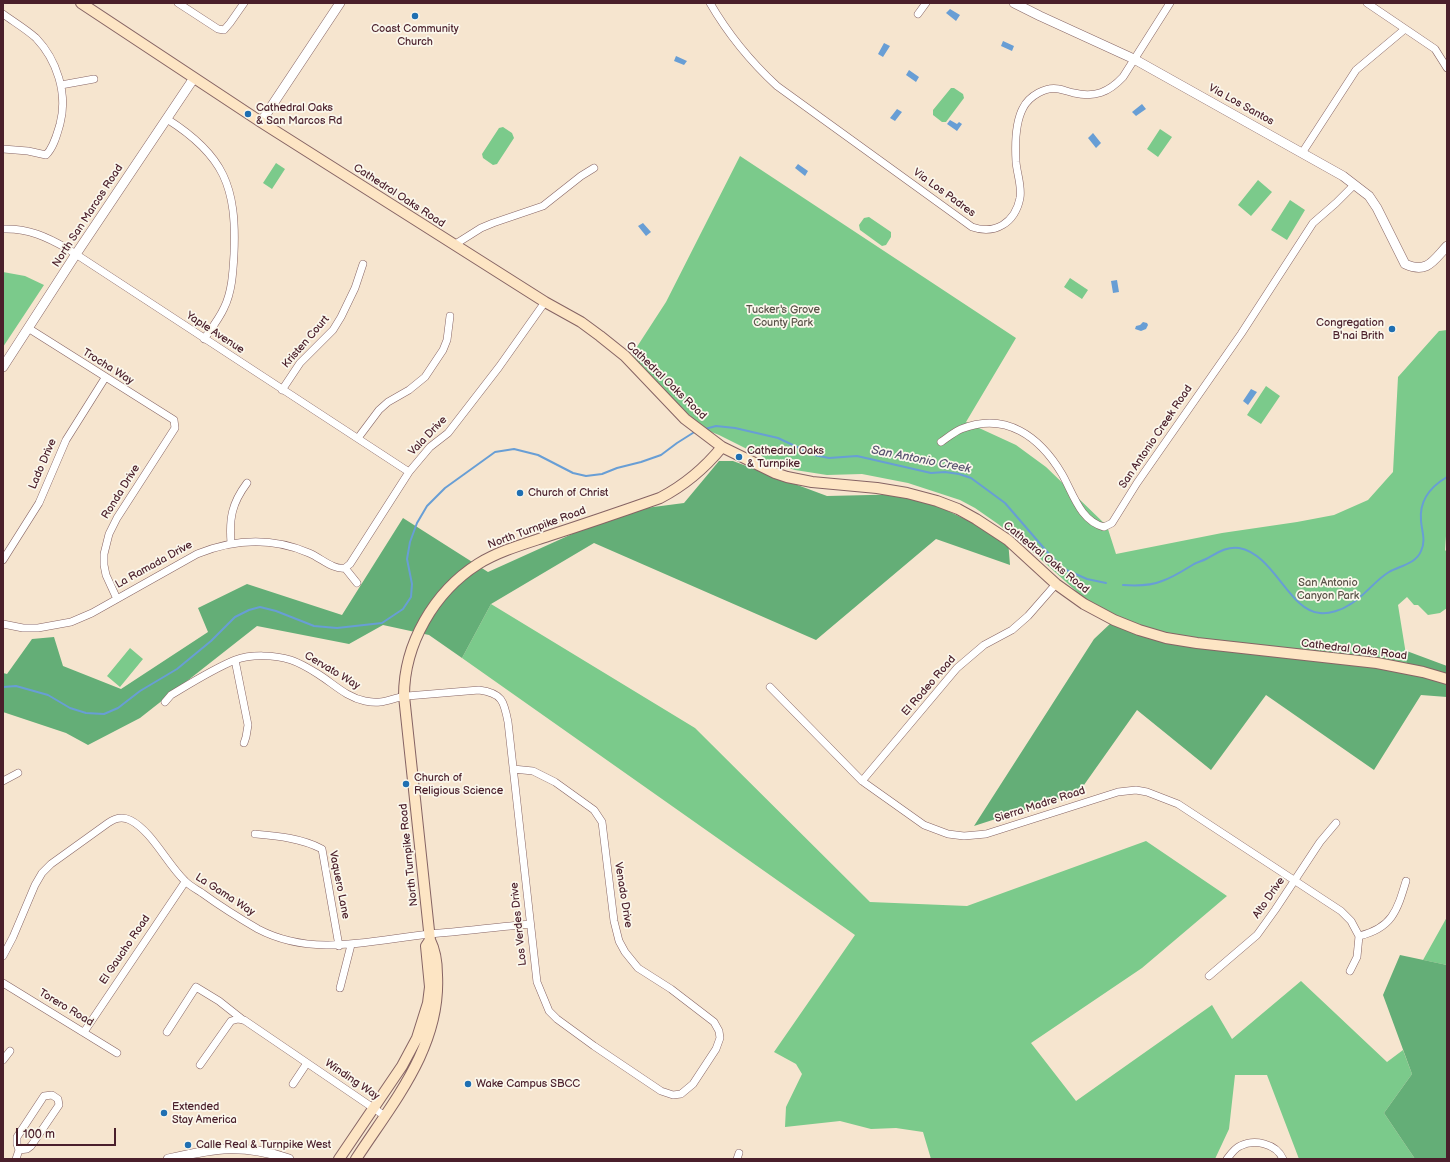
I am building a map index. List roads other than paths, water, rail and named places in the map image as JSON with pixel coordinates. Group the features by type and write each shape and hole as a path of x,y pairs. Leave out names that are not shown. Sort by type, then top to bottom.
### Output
{"main road":[{"name":"Cathedral Oaks Road","path":"81,3 261,122 545,302 581,322 625,356 686,419 708,438 722,447 775,473 787,477 812,482 907,492 958,509 1008,540 1056,584 1084,604 1114,620 1139,630 1166,638 1197,643 1384,664 1423,672 1447,680"},
{"name":"North Turnpike Road","path":"356,1159 385,1116 420,1058 429,1038 433,1023 438,988 433,946 430,937 404,696 404,685 409,657 420,630 429,613 438,601 461,575 478,564 505,551 660,498 676,490 700,472 722,447"},
{"name":"North Turnpike Road","path":"339,1159 374,1108 410,1052 417,1038 423,1020 430,987 426,946 430,937"}],"street":[{"path":"178,3 218,30 224,30 244,3"},
{"path":"261,122 340,3"},
{"name":"Via Los Padres","path":"710,3 748,56 777,86 972,227 981,230 991,230 1000,227 1009,220 1016,210 1020,198 1016,149 1019,117 1024,106 1032,97 1042,91 1054,88 1084,95 1099,94 1107,91 1122,77 1170,3"},
{"path":"918,14 926,3"},
{"name":"Via Los Santos","path":"1014,3 1134,59 1343,176 1368,196 1377,208 1405,264 1420,268 1425,267 1447,246"},
{"path":"1367,3 1435,49 1447,68"},
{"path":"3,14 35,38 47,52 56,69 61,85 63,103 57,134 50,151 46,155 28,151 3,149"},
{"path":"1302,153 1356,70 1406,29"},
{"name":"North San Marcos Road","path":"3,367 76,254 194,78"},
{"path":"61,85 94,79"},
{"path":"166,119 192,136 209,152 222,172 232,202 234,245 230,292 225,308 204,339"},
{"path":"454,245 481,228 543,206 581,176 594,168"},
{"name":"San Antonio Creek Road","path":"941,442 960,429 980,423 997,424 1022,432 1033,438 1053,460 1081,510 1091,520 1104,528 1112,523 1141,478 1241,334 1313,223 1354,185"},
{"name":"Yaple Avenue","path":"3,229 13,228 28,230 44,236 76,254 409,472"},
{"name":"Kristen Court","path":"282,390 300,363 333,330 341,318 355,288 363,264"},
{"name":"Vala Drive","path":"345,568 350,564 409,472 430,447 448,433 499,367 545,302"},
{"path":"358,438 379,410 388,402 408,390 425,377 443,350 447,340 450,316"},
{"name":"Trocha Way","path":"28,328 105,378 174,420 175,424"},
{"name":"Lado Drive","path":"3,560 39,503 66,440 105,378"},
{"name":"Ronda Drive","path":"117,599 106,575 104,564 104,554 109,534 117,518 174,428 175,424"},
{"path":"231,543 230,520 233,505 247,483"},
{"name":"La Ramada Drive","path":"3,624 23,628 38,628 60,625 79,619 197,554 231,543 257,541 288,546 310,553 336,568 345,568"},
{"path":"345,568 357,583"},
{"name":"El Rodeo Road","path":"862,781 957,668 984,645 1012,630 1028,616 1056,584"},
{"name":"Cervato Way","path":"165,702 171,695 236,660 266,656 281,657 293,660 318,674 344,693 373,702 386,702 404,696 479,690 490,691 499,696"},
{"path":"236,660 248,725 244,743"},
{"name":"Sierra Madre Road","path":"770,687 862,781 924,825 948,834 964,836 986,834 1118,792 1136,790 1147,792 1178,804 1338,909 1351,921 1359,936"},
{"name":"Los Verdes Drive","path":"499,696 506,711 537,982 549,1011 557,1019 661,1091"},
{"name":"Venado Drive","path":"513,769 533,771 555,782 588,805 598,816 602,822 614,921 619,941 625,952 638,968 671,989 714,1022 719,1031 720,1038 716,1049 693,1084 681,1094 673,1095 661,1091"},
{"path":"3,781 18,773"},
{"name":"La Gama Way","path":"3,956 13,937 35,885 42,873 51,864 115,818 124,818 132,821 146,833 172,868 185,882 217,904 259,929 288,941 313,946 339,946 430,937 530,924"},
{"name":"Alto Drive","path":"1209,976 1257,935 1320,842 1336,823"},
{"name":"Vaquero Lane","path":"255,834 280,836 315,845 322,849 339,946"},
{"path":"1350,971 1357,957 1359,936 1372,933 1383,927 1396,911 1406,881"},
{"name":"El Gaucho Road","path":"84,1032 185,882"},
{"path":"340,988 351,945"},
{"name":"Torero Road","path":"3,983 117,1053"},
{"name":"Winding Way","path":"166,1032 196,987 219,1001 244,1020 385,1116"},
{"path":"200,1065 231,1021 238,1019 244,1020"},
{"path":"3,1060 10,1051"},
{"name":"Winding Way","path":"292,1084 307,1063"},
{"path":"16,1159 19,1150 17,1137 44,1096 52,1094 58,1099 59,1104 31,1146 27,1149 19,1150"},
{"path":"1226,1159 1238,1146 1250,1142 1264,1143 1281,1155 1283,1159"},
{"path":"168,1159 201,1152 233,1148 253,1149 290,1159"}],"water":[{"path":"950,9 960,15 956,21 946,13"},
{"path":"1003,41 1014,46 1012,51 1001,46"},
{"path":"884,43 890,46 883,57 878,54"},
{"path":"676,56 687,61 684,65 674,61"},
{"path":"909,70 919,77 916,82 906,75"},
{"path":"1142,104 1146,109 1136,116 1132,112"},
{"path":"897,109 902,112 895,121 890,118"},
{"path":"950,120 957,124 959,122 962,124 957,131 947,124"},
{"path":"1093,133 1101,143 1096,148 1088,138"},
{"path":"798,164 808,171 805,176 795,168"},
{"path":"643,223 651,232 646,236 638,226"},
{"path":"1117,280 1119,292 1113,293 1111,281"},
{"path":"1143,322 1147,323 1148,325 1146,329 1141,331 1135,329 1136,326"},
{"path":"1251,389 1257,392 1248,405 1243,401"}],"waterway":[{"name":"San Antonio Creek","path":"705,429 716,426 735,428 778,438 814,455 829,458 857,456 931,473 945,472 971,478 1005,503 1064,569 1087,579 1106,583"},
{"name":"San Antonio Creek","path":"3,687 16,686 48,695 70,708 86,713 104,714 118,708 140,691 177,669 211,641 235,617 249,610 260,607 276,611 314,626 337,628 382,623 403,609 411,597 412,584 407,559 410,542 417,523 427,506 445,488 495,452 514,449 538,455 573,473 586,476 602,474 661,455 696,431"},
{"name":"San Antonio Creek","path":"1123,585 1133,586 1157,583 1171,578 1194,564 1221,551 1230,548 1239,548 1251,552 1262,560 1299,603 1309,610 1320,613 1339,610 1354,602 1389,572 1411,562 1419,555 1423,544 1421,514 1424,501 1435,485 1447,477"}],"place":[{"name":"Coast Community Church","path":"415,16"},
{"name":"Cathedral Oaks & San Marcos Rd","path":"248,114"},
{"name":"Congregation B'nai Brith","path":"1392,329"},
{"name":"Cathedral Oaks & Turnpike","path":"739,457"},
{"name":"Church of Christ","path":"520,493"},
{"name":"Church of Religious Science","path":"406,784"},
{"name":"Wake Campus SBCC","path":"468,1084"},
{"name":"Extended Stay America","path":"164,1113"},
{"name":"Calle Real & Turnpike West","path":"188,1145"}],"park label":[{"name":"Tucker's Grove County Park","path":"783,316"},
{"name":"San Antonio Canyon Park","path":"1328,589"}]}
